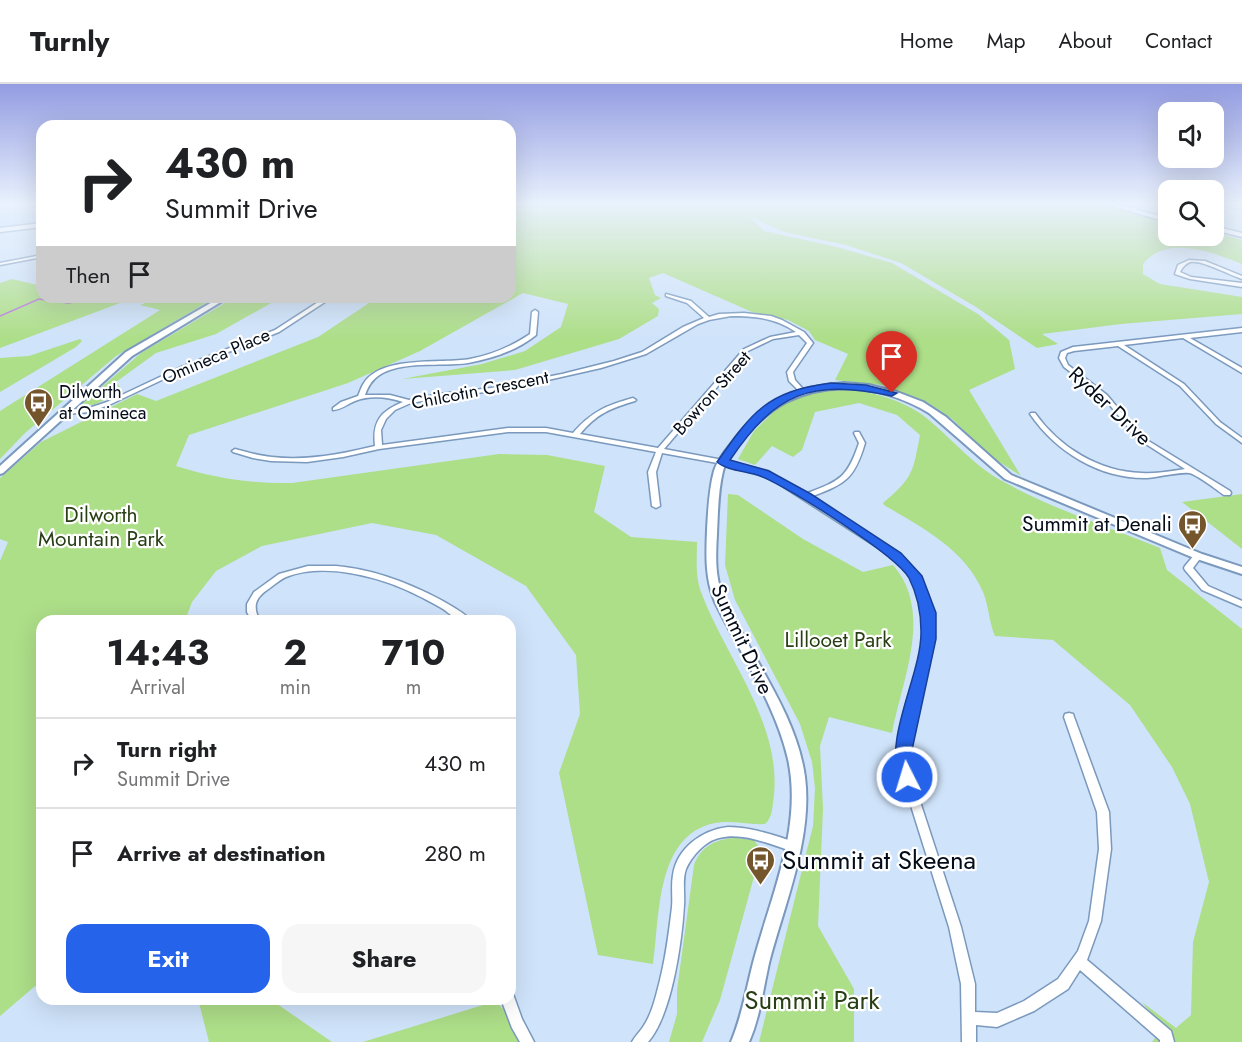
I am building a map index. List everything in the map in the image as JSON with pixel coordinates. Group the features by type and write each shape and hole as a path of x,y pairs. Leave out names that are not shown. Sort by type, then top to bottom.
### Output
{"street":[{"path":"0,264 36,257"},
{"path":"1242,278 1196,261 1180,266 1177,273 1190,278 1242,285"},
{"path":"668,295 689,302 707,318"},
{"path":"0,471 129,354 216,303"},
{"name":"Omineca Place","path":"66,412 100,407 181,369 277,331 320,303"},
{"path":"361,397 363,387 369,378 381,371 400,366 467,362 520,344 533,335 535,312"},
{"name":"Chilcotin Crescent","path":"802,333 791,325 771,317 743,314 707,318 634,357 493,390 409,402 398,406 379,421 376,432 379,447 508,430 546,430 723,462 765,473 807,496 897,556 915,576 924,594 928,613 929,639 904,750 907,777 955,927 968,984 969,1042"},
{"path":"1119,343 1242,330"},
{"path":"801,390 792,381 790,372 810,343 802,333"},
{"name":"Bowron Street","path":"660,450 746,350 772,338 802,333"},
{"path":"1185,337 1242,371"},
{"path":"1119,343 1182,385 1218,423 1242,441"},
{"name":"Ryder Drive","path":"1119,343 1064,352 1062,358 1066,366 1105,396 1140,438 1227,493"},
{"name":"Summit Drive","path":"740,1042 798,819 798,777 786,729 721,602 712,576 719,472 723,462 746,429 761,413 781,399 801,390 831,386 866,388 892,393 921,405 939,417 986,462 1008,477 1198,556 1242,571"},
{"path":"335,409 346,401 380,394 409,402"},
{"path":"576,434 591,416 600,410 633,400"},
{"path":"1033,414 1057,444 1114,471 1146,476 1190,471"},
{"path":"807,496 839,483 855,468 862,443 857,433"},
{"path":"235,451 268,460 308,460 379,447"},
{"path":"656,506 652,472 660,450"},
{"path":"1198,556 1188,568 1205,588 1242,604"},
{"path":"252,615 250,611 251,599 257,593 287,574 306,570 365,572 390,579 456,615"},
{"path":"969,1018 997,1020 1029,1006 1064,984 1079,961 1095,921 1105,849 1103,812 1069,717"},
{"path":"639,1042 645,1037 663,1000 678,908 680,871 694,846 719,833 751,835 791,846"},
{"path":"1079,961 1166,1036 1167,1042"},
{"path":"510,1005 516,1023 527,1042"}],"green space":[{"name":"Dilworth Mountain Park","path":"516,250 846,250 892,263 978,314 1009,340 1015,369 969,390 1021,476 990,456 952,419 927,402 882,385 835,380 848,354 815,340 809,331 788,320 752,312 663,273 649,278 655,295 661,298 652,303 659,309 658,316 619,339 515,370 402,379 482,364 525,351 561,327 568,304 523,293 516,297"},
{"name":"Dilworth Mountain Park","path":"860,250 1167,250 1153,255 1143,264 1143,274 1160,284 1242,297 1242,314 1121,324 1042,334 1058,344 1037,348 976,307 901,263"},
{"name":"Dilworth Mountain Park","path":"1196,250 1242,250 1242,264"},
{"path":"12,279 36,285 36,303 120,303 0,348 0,283"},
{"name":"Dilworth Mountain Park","path":"146,303 206,303 116,356 25,433 0,459 0,411 160,310 140,305"},
{"path":"225,303 271,303 216,334 156,353 116,382 123,391 94,405 82,404 141,353"},
{"name":"Dilworth Mountain Park","path":"369,303 505,303 420,351 348,383 189,435 176,466 219,477 292,483 499,454 547,455 605,466 594,512 631,537 697,542 697,573 701,592 751,695 770,747 774,775 773,803 771,815 765,824 715,823 695,831 681,843 671,860 664,880 653,964 598,955 559,773 580,714 576,655 526,586 436,535 372,523 262,546 216,571 192,602 187,615 36,615 36,986 0,1016 0,561 8,542 0,539 0,478 41,442 137,394 156,401 318,337"},
{"path":"80,339 82,341 76,347 0,392 0,358 29,356"},
{"path":"813,386 843,388 875,394 905,405 930,421 993,476 1061,509 1160,548 1167,570 1242,629 1242,1042 1152,1042 1158,1034 1153,1018 1145,1009 1151,1013 1142,1002 1176,1028 1191,1015 1193,942 1209,882 1190,804 1172,767 1130,705 1053,640 995,636 983,592 965,563 941,541 884,505 883,503 900,487 910,473 920,435 897,415 859,403 815,412 802,450 793,457 772,446 755,465 738,459 754,431 782,404 786,396 795,390"},
{"name":"Lillooet Park","path":"728,494 738,495 803,539 863,572 893,565 905,583 912,603 912,646 892,733 829,717 820,746 823,809 818,926 854,989 854,1042 759,1042 813,826 815,788 812,762 800,724 735,600 725,565"},
{"path":"1242,494 1242,549 1182,502"},
{"path":"735,838 754,840 759,847 760,855 720,1000 702,1042 669,1042 677,1014 677,990 694,865 705,848 722,840"},
{"path":"200,1005 279,1005 332,1042 209,1042"},
{"path":"483,1005 500,1005 532,1042 363,1042"}],"waterway":[{"path":"0,316 36,300"}],"place":[{"name":"Dilworth at Omineca","path":"38,428"},
{"name":"Summit at Denali","path":"1193,550"},
{"name":"Summit at Skeena","path":"761,886"}],"route":[{"path":"892,393 866,388 831,386 801,390 781,399 761,413 726,454 723,462 765,473 807,496 897,556 915,576 924,594 928,613 929,639 904,750 907,777"}],"park label":[{"name":"Summit Park","path":"812,1000"}]}
